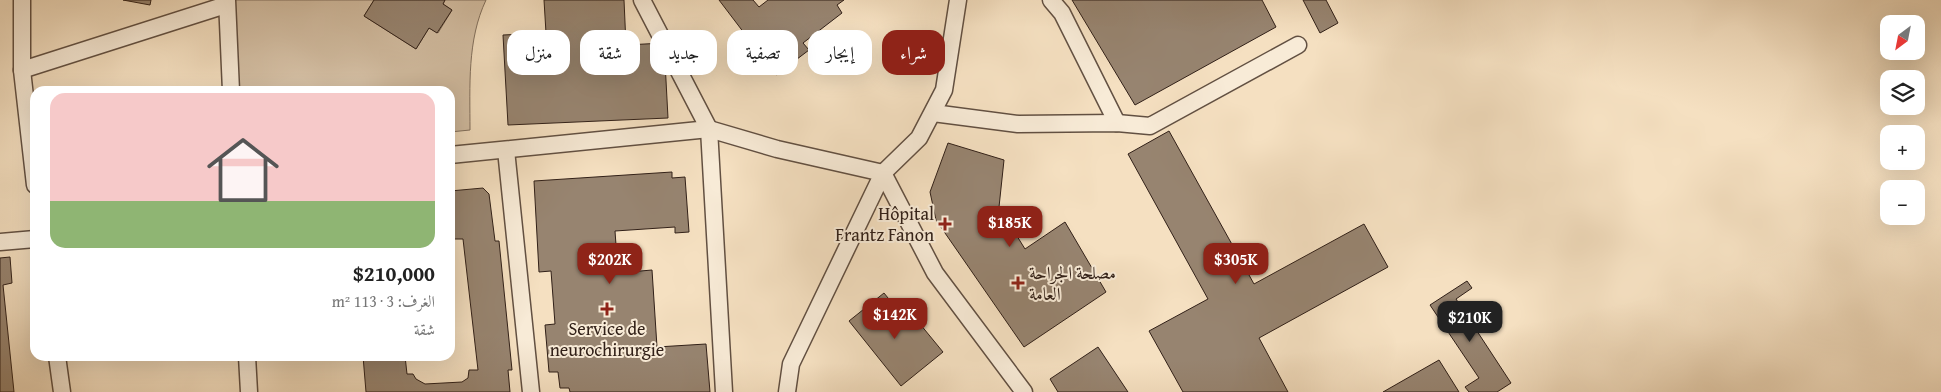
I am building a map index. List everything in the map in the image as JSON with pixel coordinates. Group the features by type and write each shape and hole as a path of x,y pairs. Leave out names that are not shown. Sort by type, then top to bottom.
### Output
{"lane":[{"path":"22,0 22,70 30,141"},
{"path":"642,0 709,129 724,392"},
{"path":"786,392 791,364 883,173 919,138 944,90 958,0"},
{"path":"1052,0 1062,13 1117,123"},
{"path":"22,70 226,2 231,86"},
{"path":"932,113 1018,124 1117,123 1150,126 1298,45"},
{"path":"455,154 709,129 776,148 883,173 935,274 1024,392"},
{"path":"506,150 531,392"},
{"path":"0,242 30,239"},
{"path":"58,361 62,392"},
{"path":"247,361 250,392"}],"shaded area":[{"path":"227,0 374,0 364,16 416,49 429,28 438,33 452,10 443,4 445,0 486,0 475,31 473,47 470,80 470,130 455,132 455,86 238,86"}],"building":[{"path":"123,0 151,0 150,5"},
{"path":"374,0 445,0 443,4 452,10 437,33 429,28 416,49 364,16"},
{"path":"544,0 624,0 625,30 580,30 580,75 640,75 640,44 650,44 650,75 666,75 668,118 508,125 503,35 507,35 507,75 570,75 570,30 546,30"},
{"path":"719,0 753,0 759,7 768,0 844,0 837,5 842,13 820,30 808,30 808,39 803,43 808,51 798,58 798,30 742,30"},
{"path":"1072,0 1262,0 1276,27 1135,105"},
{"path":"1303,0 1326,0 1338,23 1320,33"},
{"path":"1169,131 1254,284 1364,224 1388,267 1259,338 1288,392 1183,392 1149,331 1208,299 1128,154"},
{"path":"948,143 1004,160 999,207 1025,249 1065,222 1106,292 1024,347 936,220 930,192"},
{"path":"672,172 672,178 685,177 689,232 675,233 675,227 615,231 618,273 652,270 657,347 706,344 710,392 570,392 569,388 560,388 558,372 549,372 545,325 555,324 551,271 539,272 534,181"},
{"path":"483,188 489,194 495,241 499,241 512,370 508,370 510,392 366,392 363,361 406,361 407,374 413,374 416,379 425,384 462,382 468,378 469,370 478,370 463,239 455,239 455,191"},
{"path":"10,257 12,283 3,285 14,392 0,392 0,258"},
{"path":"1467,281 1472,288 1456,299 1511,383 1497,392 1469,392 1465,387 1479,378 1430,305"},
{"path":"884,293 913,329 920,324 943,352 901,386 849,321"},
{"path":"1098,347 1128,392 1058,392 1050,379"},
{"path":"1439,360 1459,392 1383,392"}],"place":[{"name":"Hôpital Frantz Fanon","path":"945,224"},
{"name":"مصلحة الجراحة العامة","path":"1018,283"},
{"name":"Service de neurochirurgie","path":"607,309"}]}
